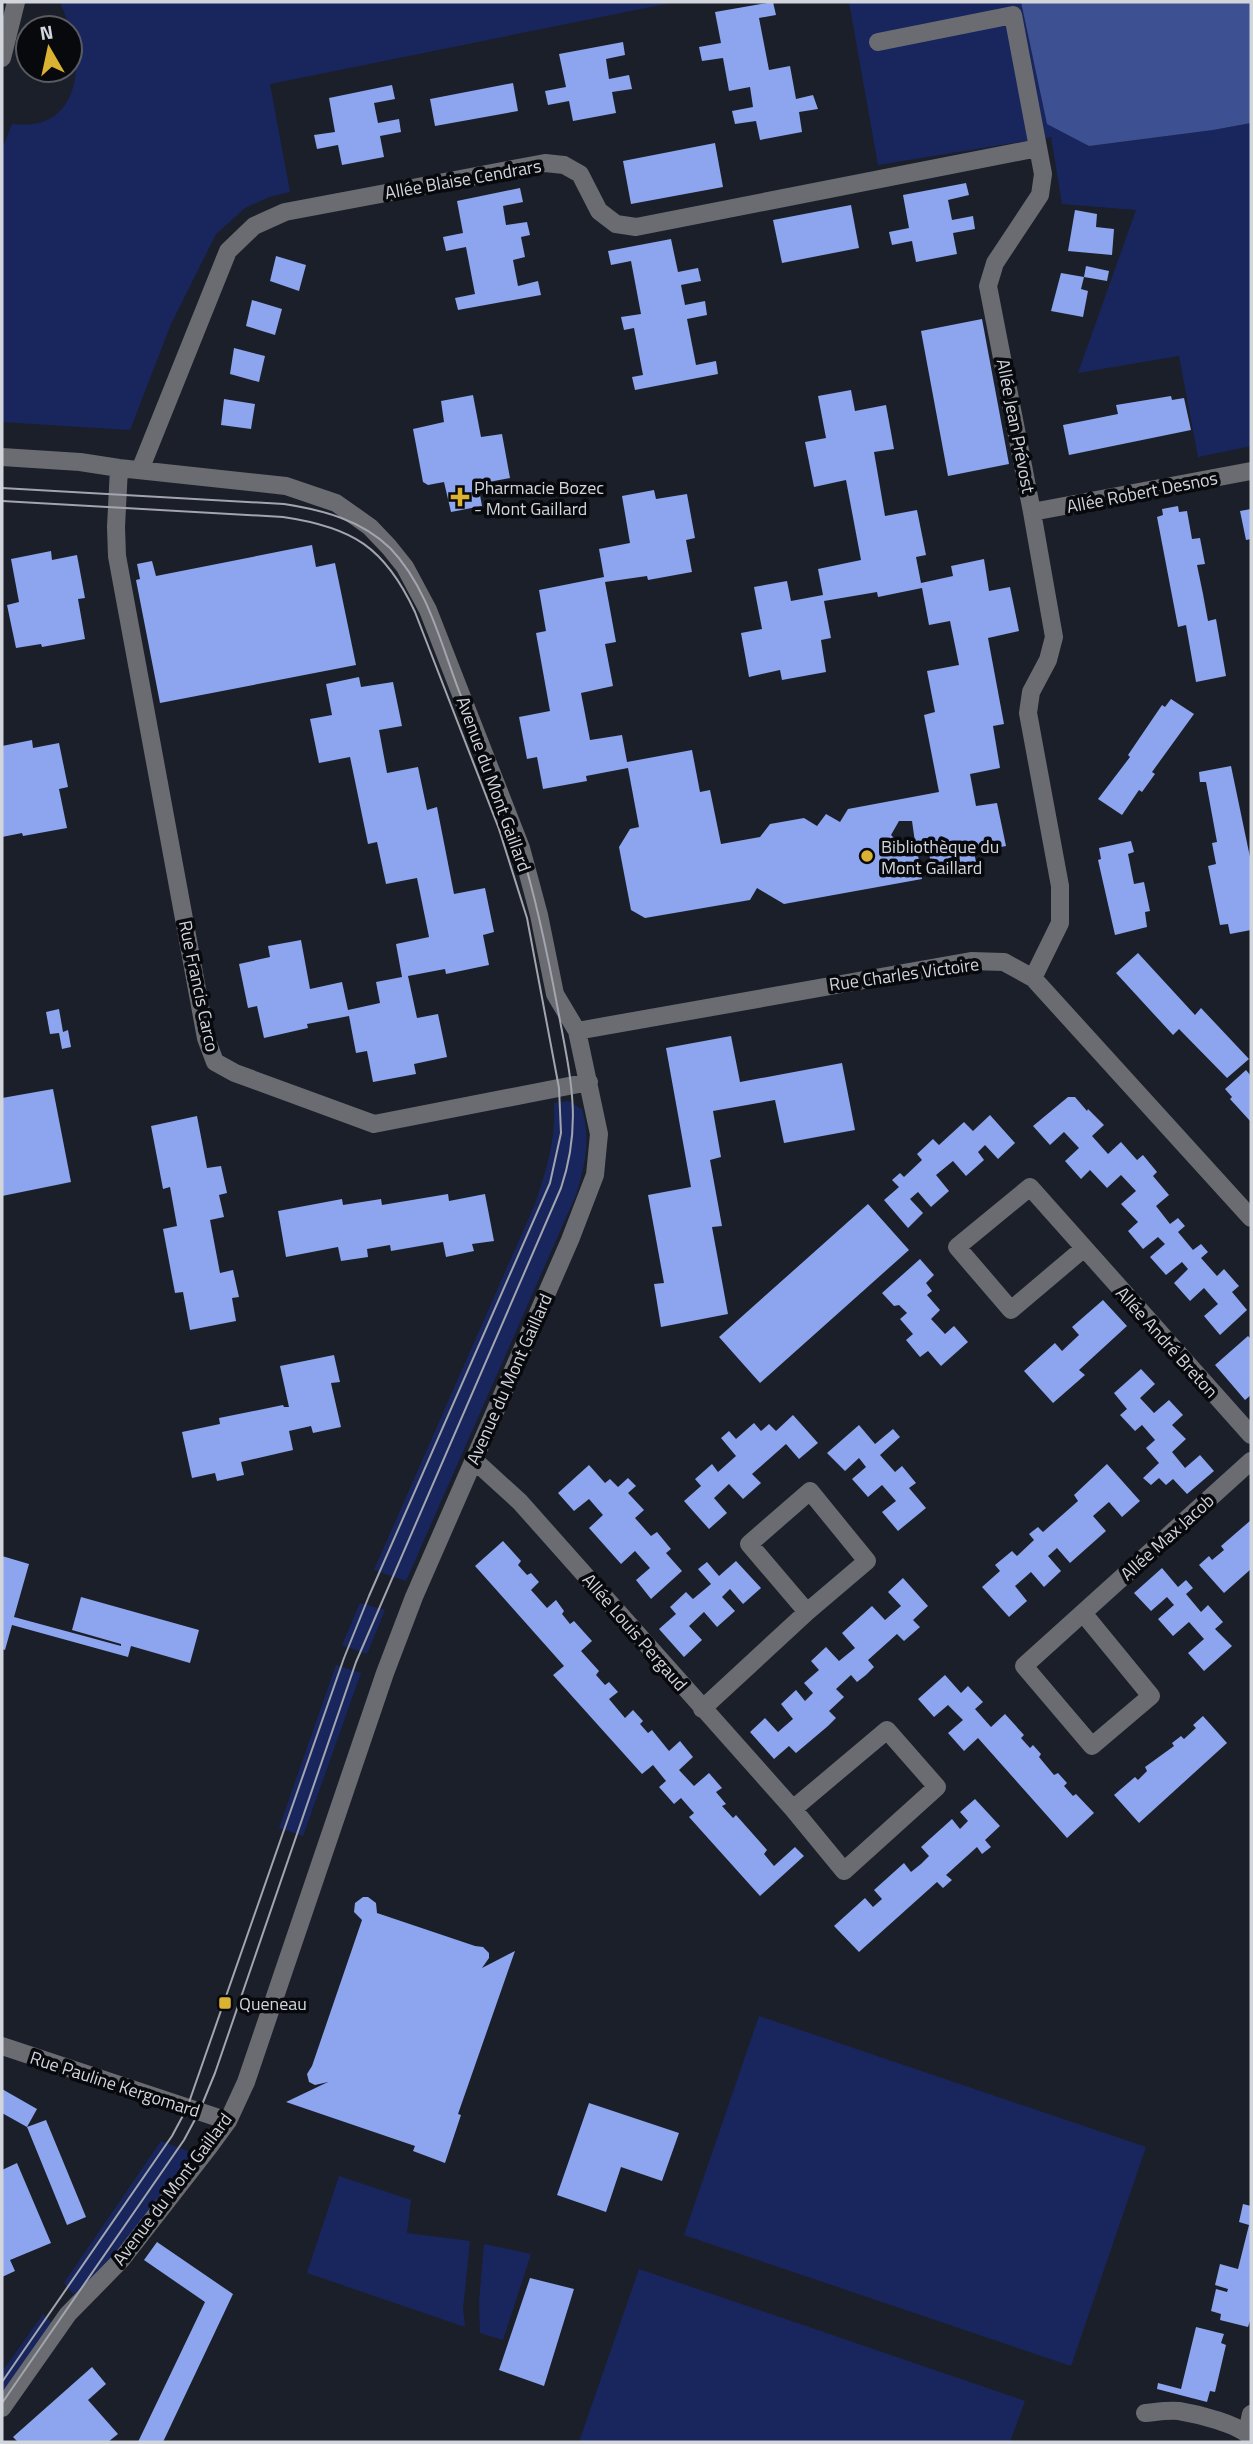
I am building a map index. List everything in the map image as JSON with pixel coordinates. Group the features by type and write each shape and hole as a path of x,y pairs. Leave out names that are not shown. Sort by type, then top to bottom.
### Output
{"street":[{"path":"2,58 16,2"},
{"name":"Allée Jean Prévost","path":"878,42 1013,15 1043,174 1040,195 995,262 988,286 1054,637 1048,660 1031,692 1028,713 1060,886 1060,923 1033,978"},
{"name":"Allée Blaise Cendrars","path":"140,470 228,251 254,226 285,212 545,163 564,165 580,174 599,211 616,225 636,227 1038,148"},
{"name":"Avenue du Mont Gaillard","path":"2,457 80,462 286,486 336,503 370,527 405,567 431,617 505,804 521,848 539,915 555,994 577,1031 599,1134 595,1175 570,1240 414,1597 385,1673 246,2082 228,2121 121,2260 68,2314 2,2408"},
{"name":"Rue Francis Carco","path":"119,468 117,556 206,1038 215,1062 236,1073 374,1124 589,1082"},
{"name":"Allée Robert Desnos","path":"1032,512 1251,471"},
{"name":"Rue Charles Victoire","path":"577,1031 971,961 1004,962 1033,978 1250,1213"},
{"name":"Allée André Breton","path":"1083,1249 1011,1310 957,1247 1030,1187 1251,1435"},
{"name":"Allée Louis Pergaud","path":"474,1460 520,1502 793,1809 844,1871 937,1787 887,1730 793,1809"},
{"name":"Allée Max Jacob","path":"1083,1613 1151,1696 1092,1746 1024,1666 1251,1461"},
{"path":"702,1709 867,1561 810,1491 749,1544 807,1612"},
{"name":"Rue Pauline Kergomard","path":"2,2046 228,2121"},
{"path":"1146,2413 1177,2411 1235,2426 1249,2435 1251,2414"}],"shaded area":[{"path":"60,2 675,2 270,84 290,192 269,197 245,208 216,234 171,324 130,430 2,422 2,149 12,124 29,125 54,116 70,97 74,84 84,84 84,14 64,14"},
{"path":"849,2 1021,2 1047,123 1089,146 1251,123 1251,446 1198,457 1179,356 1078,373 1136,210 1062,204 1051,137 878,165"},
{"path":"1021,2 1251,2 1251,123 1089,146 1047,124"},
{"path":"568,1101 582,1109 586,1131 584,1163 576,1195 406,1581 374,1570 535,1204 550,1154 554,1103"},
{"path":"360,1603 385,1610 367,1654 342,1645"},
{"path":"336,1665 361,1673 303,1836 279,1828"},
{"path":"759,2016 1146,2147 1071,2366 684,2235"},
{"path":"161,2141 193,2153 108,2262 95,2277 73,2294 64,2283"},
{"path":"339,2176 411,2200 407,2233 470,2241 463,2309 465,2327 307,2273"},
{"path":"484,2244 531,2254 503,2340 480,2333 479,2302"},
{"path":"639,2269 1025,2401 1010,2442 579,2442"},
{"path":"43,2314 52,2323 2,2395 2,2372"}],"building":[{"path":"773,2 776,15 759,18 769,70 790,66 796,99 813,95 818,109 799,112 802,132 760,140 756,121 735,124 732,111 753,107 750,87 729,91 723,58 702,61 699,47 721,43 715,12"},
{"path":"623,42 625,55 606,59 609,79 629,75 632,89 612,92 616,113 573,121 569,101 548,105 545,91 566,87 559,54"},
{"path":"513,83 518,111 435,126 430,99"},
{"path":"392,85 395,99 374,103 378,123 399,119 401,132 380,136 384,157 342,165 338,145 317,149 314,135 335,132 329,98"},
{"path":"715,143 723,187 631,204 623,161"},
{"path":"966,183 969,195 948,200 952,220 973,216 975,229 953,233 957,254 916,262 912,241 892,245 889,232 909,228 903,195"},
{"path":"520,188 523,202 503,206 506,225 527,222 530,235 521,237 525,257 513,260 518,286 538,281 541,295 458,310 455,298 475,294 466,247 446,251 443,237 463,233 457,201"},
{"path":"851,205 859,248 782,263 773,220"},
{"path":"1075,210 1097,214 1096,227 1114,229 1112,255 1068,251"},
{"path":"671,239 678,272 698,268 701,281 681,285 685,305 705,301 707,315 687,319 696,365 716,361 718,374 635,390 632,377 643,375 634,328 624,330 621,317 641,314 631,261 611,265 608,251"},
{"path":"276,256 306,265 299,291 270,281"},
{"path":"1086,266 1109,271 1107,281 1084,277"},
{"path":"1061,273 1084,277 1081,289 1088,291 1083,317 1051,311"},
{"path":"252,300 282,309 275,335 246,326"},
{"path":"982,319 1009,464 948,476 921,331"},
{"path":"234,348 265,356 259,382 230,374"},
{"path":"851,390 855,411 886,405 894,449 874,452 885,516 917,510 926,555 916,557 921,583 953,576 951,566 984,559 989,591 1010,587 1019,631 988,638 1004,724 993,726 1000,768 970,774 976,806 997,803 1006,846 974,852 976,862 932,870 929,853 918,855 922,879 784,904 757,888 750,900 645,918 631,910 619,847 630,829 639,827 628,768 586,776 587,781 543,789 537,757 527,759 519,717 550,711 536,633 546,631 539,590 604,577 599,549 630,543 622,496 654,490 656,499 687,494 695,538 686,540 692,572 648,580 647,576 605,582 616,642 605,644 613,686 581,693 590,740 622,735 627,762 692,750 700,792 710,790 721,844 760,837 770,824 804,818 817,826 826,814 840,822 848,809 939,792 924,715 935,712 927,671 959,665 950,621 929,625 922,588 878,597 877,592 824,601 831,638 821,640 826,672 782,680 780,670 749,677 741,633 762,629 754,587 787,581 791,601 823,595 818,569 861,560 846,480 814,487 805,442 826,438 818,396","holes":["899,821 912,821 915,842 901,845 891,835"]},
{"path":"473,395 481,437 502,434 510,478 478,484 482,506 451,512 444,482 428,485 423,482 413,429 444,422 441,401"},
{"path":"1171,396 1172,400 1184,398 1191,430 1069,455 1063,425 1118,414 1116,405"},
{"path":"224,399 255,404 251,429 221,425"},
{"path":"1178,506 1179,512 1187,511 1192,539 1200,538 1205,564 1197,565 1208,621 1216,619 1226,676 1196,682 1186,625 1178,627 1157,517 1163,515 1162,509"},
{"path":"1251,509 1251,539 1246,540 1240,511"},
{"path":"312,545 316,567 335,563 356,665 160,703 136,580 140,579 137,564 152,561 156,576"},
{"path":"51,551 52,560 77,555 85,598 78,599 85,639 42,647 41,644 16,648 7,605 19,602 11,559"},
{"path":"359,677 361,687 393,682 402,726 379,730 387,773 418,767 427,810 437,807 454,894 485,888 494,932 483,935 489,965 446,974 445,969 408,976 417,1018 438,1014 447,1057 414,1064 416,1074 373,1082 367,1051 356,1053 349,1016 307,1024 308,1028 264,1038 257,1006 248,1008 239,964 270,957 268,946 301,940 310,989 342,982 348,1010 380,1003 376,982 402,977 396,944 429,937 417,878 386,884 377,842 368,844 350,757 319,763 310,719 332,715 326,684"},
{"path":"1171,699 1194,714 1152,772 1155,774 1142,792 1139,790 1122,815 1098,799 1130,757 1128,755 1162,705 1165,707"},
{"path":"32,740 33,748 59,743 68,787 59,789 67,828 2,837 2,746"},
{"path":"1231,766 1251,862 1251,930 1230,934 1228,924 1220,925 1208,866 1216,864 1212,843 1217,842 1206,782 1200,782 1199,772"},
{"path":"1131,841 1134,852 1128,854 1134,884 1144,882 1150,911 1145,912 1147,927 1115,935 1098,860 1101,859 1099,848"},
{"path":"1138,953 1195,1015 1201,1008 1249,1059 1227,1078 1179,1029 1173,1035 1116,973"},
{"path":"59,1009 63,1032 68,1030 71,1047 62,1049 59,1033 50,1034 46,1012"},
{"path":"731,1036 740,1082 842,1063 855,1130 784,1143 775,1100 713,1111 721,1157 710,1160 722,1226 712,1227 728,1314 661,1327 654,1284 664,1283 648,1195 691,1187 666,1048"},
{"path":"1246,1070 1251,1076 1251,1122 1230,1099 1232,1097 1225,1089"},
{"path":"53,1089 71,1182 2,1196 2,1098"},
{"path":"1068,1097 1075,1097 1104,1125 1092,1136 1108,1154 1121,1142 1137,1160 1143,1155 1157,1172 1153,1176 1169,1195 1156,1206 1170,1224 1178,1218 1185,1226 1178,1232 1193,1250 1201,1244 1208,1252 1201,1258 1217,1276 1224,1269 1239,1286 1232,1292 1247,1310 1220,1335 1204,1316 1218,1304 1204,1288 1190,1301 1174,1283 1188,1269 1182,1262 1166,1275 1150,1257 1165,1244 1158,1237 1143,1249 1128,1231 1138,1222 1121,1204 1136,1191 1121,1175 1107,1188 1090,1170 1081,1179 1065,1161 1079,1148 1064,1132 1050,1145 1033,1126"},
{"path":"990,1115 1015,1143 998,1159 985,1145 978,1152 984,1160 966,1176 953,1161 936,1175 949,1191 931,1207 918,1192 910,1199 923,1213 908,1228 884,1200 899,1187 892,1180 900,1173 904,1177 922,1160 917,1154 933,1139 939,1145 964,1122 973,1131"},
{"path":"197,1116 207,1168 221,1166 227,1193 219,1195 224,1217 210,1220 220,1273 233,1270 239,1297 232,1298 236,1321 190,1330 183,1292 175,1293 163,1229 177,1226 170,1187 163,1189 151,1126"},
{"path":"448,1194 449,1201 485,1194 494,1241 472,1244 474,1251 446,1257 443,1242 391,1251 390,1245 367,1249 368,1257 341,1261 338,1247 286,1257 278,1211 342,1199 343,1205 381,1199 382,1205"},
{"path":"868,1204 909,1250 760,1383 719,1337"},
{"path":"920,1259 934,1275 926,1283 932,1291 927,1295 940,1310 931,1319 945,1334 954,1326 968,1342 941,1366 928,1351 920,1357 906,1340 913,1334 900,1319 907,1313 899,1305 894,1306 882,1293"},
{"path":"1103,1300 1127,1326 1079,1370 1085,1375 1053,1403 1024,1371 1055,1343 1062,1351 1079,1335 1072,1327"},
{"path":"1248,1336 1251,1339 1251,1395 1245,1400 1215,1365"},
{"path":"334,1355 340,1382 331,1383 341,1427 313,1433 311,1426 289,1431 293,1450 241,1462 244,1475 217,1481 215,1473 192,1478 182,1432 220,1424 219,1418 283,1405 289,1407 280,1366"},
{"path":"1141,1369 1155,1384 1140,1398 1154,1413 1169,1400 1183,1415 1172,1425 1186,1439 1172,1452 1185,1468 1200,1455 1214,1471 1187,1494 1173,1479 1166,1485 1159,1478 1151,1485 1143,1478 1159,1463 1146,1448 1155,1440 1142,1425 1135,1431 1120,1415 1127,1409 1114,1393"},
{"path":"793,1415 818,1443 799,1459 786,1444 752,1474 761,1483 743,1499 729,1484 714,1498 727,1513 709,1529 684,1501 701,1486 695,1479 712,1464 718,1472 736,1456 721,1438 729,1431 736,1439 754,1423 761,1431 769,1424 776,1431"},
{"path":"859,1425 875,1444 893,1429 900,1437 880,1455 895,1472 902,1466 916,1483 909,1488 926,1508 898,1531 882,1512 896,1501 882,1485 868,1497 852,1479 866,1467 859,1458 845,1471 827,1453"},
{"path":"1107,1464 1140,1501 1122,1517 1109,1502 1093,1516 1106,1531 1070,1563 1057,1548 1048,1556 1061,1571 1044,1587 1031,1572 1015,1586 1027,1601 1009,1617 982,1587 1000,1571 995,1565 1012,1551 1017,1556 1034,1540 1029,1534 1038,1527 1043,1532 1078,1501 1074,1495"},
{"path":"589,1465 605,1483 610,1479 618,1487 628,1478 636,1486 628,1493 644,1510 635,1518 651,1536 657,1532 671,1549 666,1553 682,1571 651,1599 636,1580 650,1568 635,1551 621,1564 589,1528 603,1515 589,1499 574,1511 558,1493"},
{"path":"1251,1520 1251,1569 1224,1593 1199,1565 1209,1556 1212,1560 1224,1550 1221,1546"},
{"path":"503,1541 521,1561 518,1565 527,1575 531,1573 539,1582 531,1590 547,1608 556,1600 570,1624 574,1621 592,1641 581,1651 599,1671 596,1675 605,1685 609,1682 618,1692 609,1699 625,1718 633,1710 643,1721 640,1724 648,1733 652,1730 669,1751 680,1741 693,1757 679,1770 694,1786 709,1773 722,1788 716,1792 726,1804 722,1806 733,1818 736,1815 767,1850 764,1854 774,1866 795,1847 804,1856 760,1896 689,1817 694,1813 681,1798 674,1804 659,1787 666,1781 653,1765 642,1774 553,1675 564,1666 475,1566"},
{"path":"2,1556 29,1564 14,1617 121,1646 72,1630 81,1597 199,1630 190,1663 131,1646 128,1657 12,1625 5,1650 2,1649"},
{"path":"736,1561 761,1588 743,1604 730,1589 722,1597 735,1611 717,1627 704,1612 689,1626 702,1640 684,1657 659,1629 676,1614 670,1607 686,1592 693,1599 711,1584 698,1569 707,1562 719,1576"},
{"path":"1162,1568 1178,1587 1186,1580 1193,1588 1186,1594 1201,1612 1208,1605 1223,1622 1215,1629 1232,1646 1204,1671 1188,1653 1204,1639 1189,1622 1173,1636 1158,1619 1174,1605 1167,1597 1151,1611 1134,1593"},
{"path":"903,1578 928,1606 913,1620 920,1627 904,1641 897,1634 868,1660 874,1667 866,1675 857,1682 851,1675 836,1689 844,1697 829,1711 836,1718 828,1726 796,1753 789,1746 774,1759 750,1732 765,1718 778,1732 793,1719 781,1704 796,1690 805,1701 813,1693 804,1683 819,1670 811,1661 826,1647 839,1661 855,1648 842,1633 872,1606 885,1620 901,1606 888,1592"},
{"path":"945,1675 961,1693 968,1686 983,1702 975,1709 991,1727 1005,1714 1024,1735 1021,1738 1030,1748 1033,1745 1041,1754 1039,1757 1054,1775 1058,1773 1073,1796 1076,1794 1094,1813 1067,1838 978,1738 964,1751 948,1733 963,1720 948,1705 934,1717 918,1699"},
{"path":"1203,1716 1227,1743 1139,1823 1114,1795 1135,1777 1138,1780 1147,1771 1145,1767 1174,1746 1172,1743 1181,1736 1184,1739 1196,1728 1193,1725"},
{"path":"975,1799 1000,1826 985,1840 991,1847 982,1854 977,1847 946,1875 952,1880 943,1888 937,1882 859,1952 834,1926 865,1898 873,1907 882,1899 874,1890 904,1863 911,1872 921,1864 929,1856 921,1847 952,1819 960,1829 968,1821 960,1812"},
{"path":"363,1897 376,1903 377,1913 483,1947 489,1953 489,1958 482,1968 515,1951 458,2114 461,2115 445,2163 413,2151 415,2146 286,2102 328,2082 315,2085 309,2082 307,2074 362,1920 354,1912 355,1903"},
{"path":"2,2089 37,2109 27,2127 2,2113"},
{"path":"589,2103 679,2133 662,2181 621,2167 606,2212 557,2195"},
{"path":"46,2120 86,2217 67,2225 27,2127"},
{"path":"17,2163 51,2243 10,2260 15,2271 2,2277 2,2170"},
{"path":"1243,2204 1251,2206 1251,2318 1248,2327 1220,2320 1221,2314 1211,2311 1216,2289 1227,2292 1228,2289 1215,2285 1220,2264 1238,2269 1249,2225 1239,2222"},
{"path":"157,2242 233,2294 163,2442 138,2442 205,2302 144,2260"},
{"path":"530,2278 574,2289 544,2386 499,2370"},
{"path":"1196,2327 1224,2334 1221,2343 1226,2345 1215,2392 1210,2391 1207,2402 1157,2389 1158,2383 1181,2389"},
{"path":"92,2367 106,2384 88,2400 118,2434 108,2442 18,2442 13,2437"}],"tram line":[{"path":"2,488 284,504 313,509 354,523 390,548 414,580 432,616 515,830 542,929 567,1056 573,1120 572,1142 561,1188 356,1662 215,2073 199,2112 184,2140 2,2403"},
{"path":"2,501 283,517 307,521 347,534 378,556 404,590 415,612 499,829 527,918 559,1088 561,1133 550,1183 344,1658 187,2108 172,2136 2,2382"}],"place":[{"name":"Pharmacie Bozec - Mont Gaillard","path":"460,497"},
{"name":"Bibliothèque du Mont Gaillard","path":"867,856"},
{"name":"Queneau","path":"225,2003"}]}
